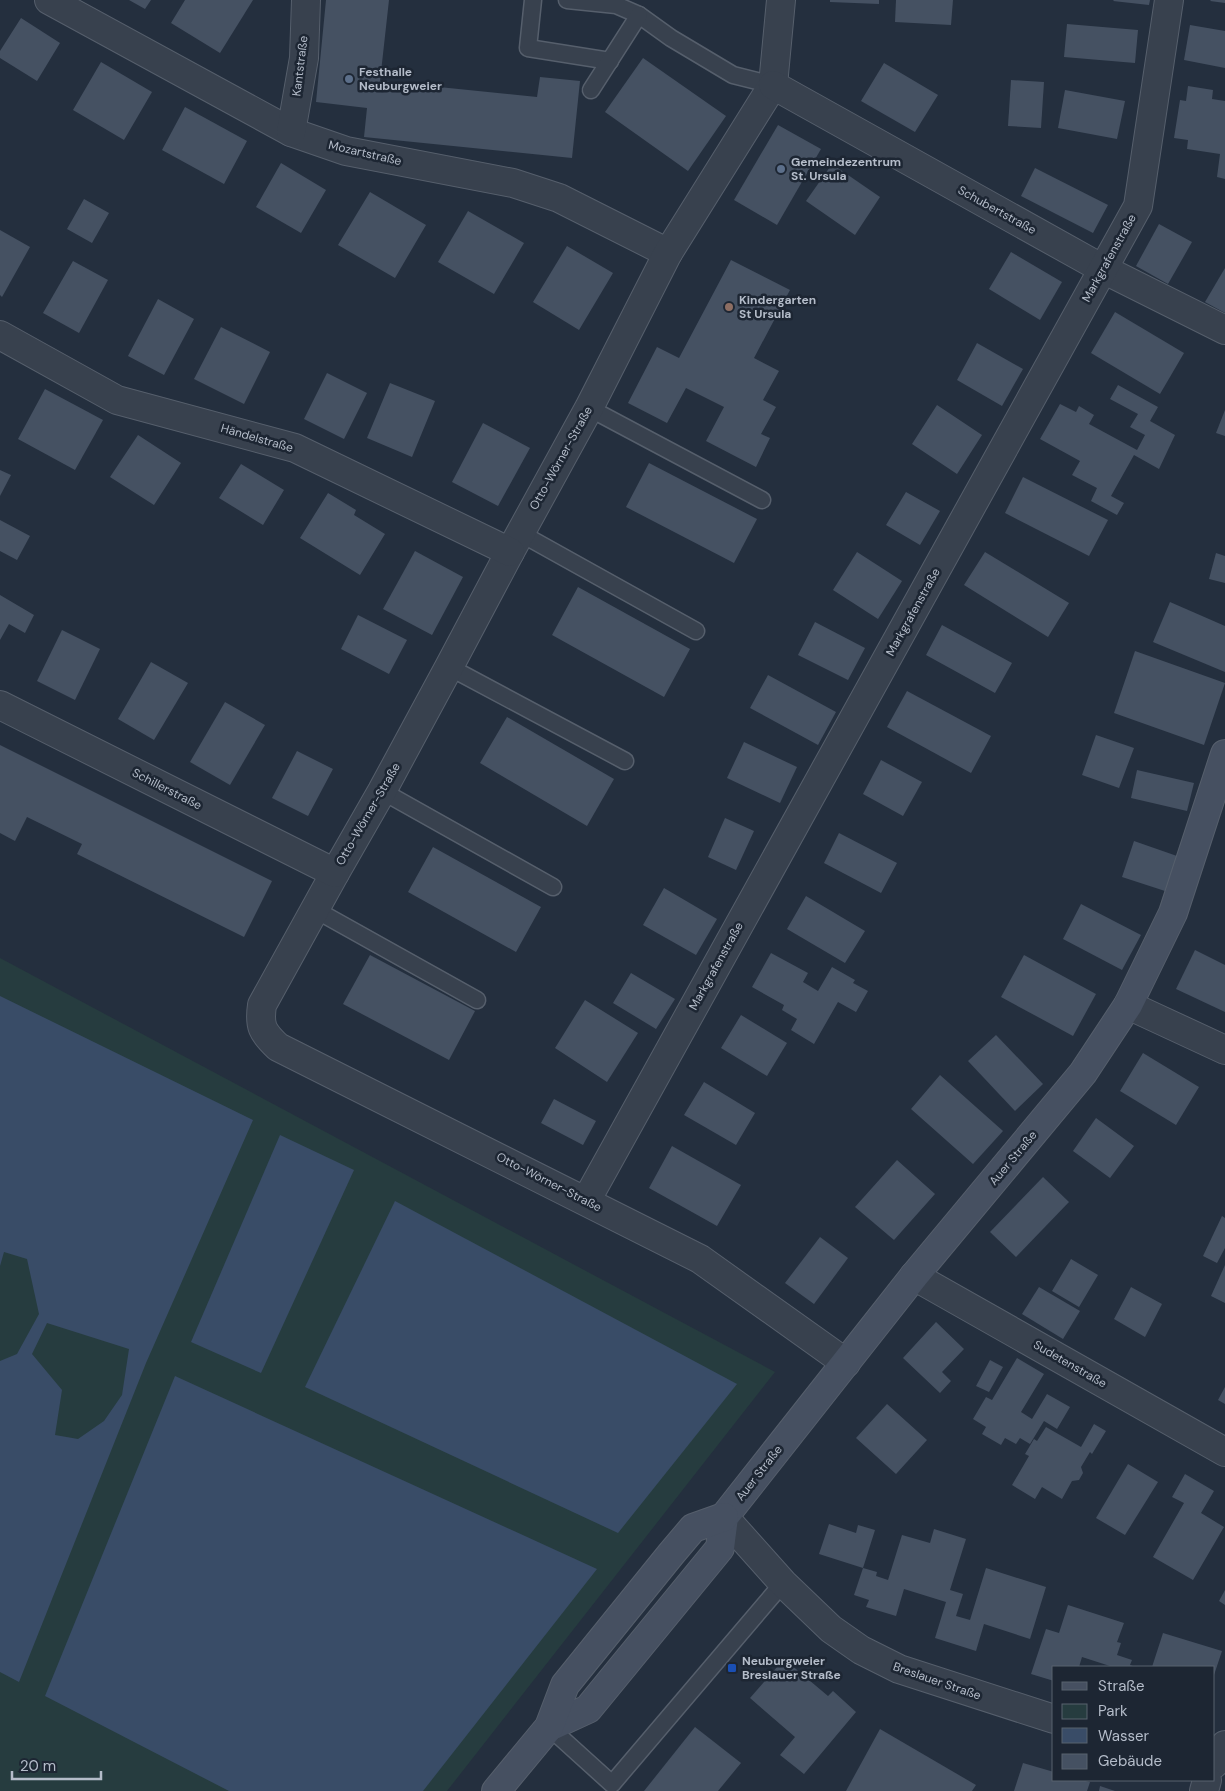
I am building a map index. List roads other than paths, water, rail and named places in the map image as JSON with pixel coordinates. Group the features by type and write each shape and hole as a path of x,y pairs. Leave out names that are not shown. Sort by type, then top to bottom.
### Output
{"main road":[{"name":"Auer Straße","path":"724,1517 914,1276 1083,1073 1128,1005 1173,913 1225,754"},
{"path":"496,1791 549,1727 565,1685 671,1554 693,1528 724,1517"}],"street":[{"name":"Mozartstraße","path":"49,0 290,132 346,151 513,183 559,198 668,253"},
{"name":"Kantstraße","path":"290,132 304,58 306,0"},
{"name":"Otto-Wörner-Straße","path":"781,0 773,85 668,253 589,408 382,791 314,909 262,1005 260,1021 266,1036 278,1047 700,1258 846,1363"},
{"name":"Markgrafenstraße","path":"586,1201 1138,206 1169,0"},
{"name":"Schubertstraße","path":"773,85 1103,269 1225,330"},
{"name":"Händelstraße","path":"0,335 117,400 295,448 515,542"},
{"name":"Schillerstraße","path":"0,705 335,873"},
{"path":"1128,1005 1225,1050"},
{"name":"Sudetenstraße","path":"914,1276 1225,1452"},
{"name":"Breslauer Straße","path":"724,1517 783,1582 831,1629 869,1654 899,1669 1052,1719"},
{"path":"1215,1762 1225,1745"}],"lane":[{"path":"533,0 528,48 610,61"},
{"path":"567,0 616,5 639,15 671,38 733,75 773,85"},
{"path":"591,90 639,15"},
{"path":"589,408 762,500"},
{"path":"515,542 696,631"},
{"path":"449,667 625,761"},
{"path":"382,791 553,887"},
{"path":"314,909 477,1000"},
{"path":"549,1727 612,1784 783,1582"}],"water":[{"path":"0,996 253,1120 146,1363 19,1682 0,1672 0,1361 17,1354 39,1314 27,1259 4,1252 0,1266","holes":["47,1323 129,1349 122,1395 104,1421 78,1439 55,1435 62,1390 32,1354"]},
{"path":"280,1135 354,1170 261,1373 191,1342"},
{"path":"395,1201 737,1384 618,1533 305,1387"},
{"path":"175,1376 597,1569 423,1791 229,1791 45,1696"}],"place":[{"name":"Festhalle Neuburgweier","path":"349,79"},
{"name":"Gemeindezentrum St. Ursula","path":"781,169"},
{"name":"Kindergarten St Ursula","path":"729,307"},
{"name":"Neuburgweier Breslauer Straße","path":"732,1668"}]}
